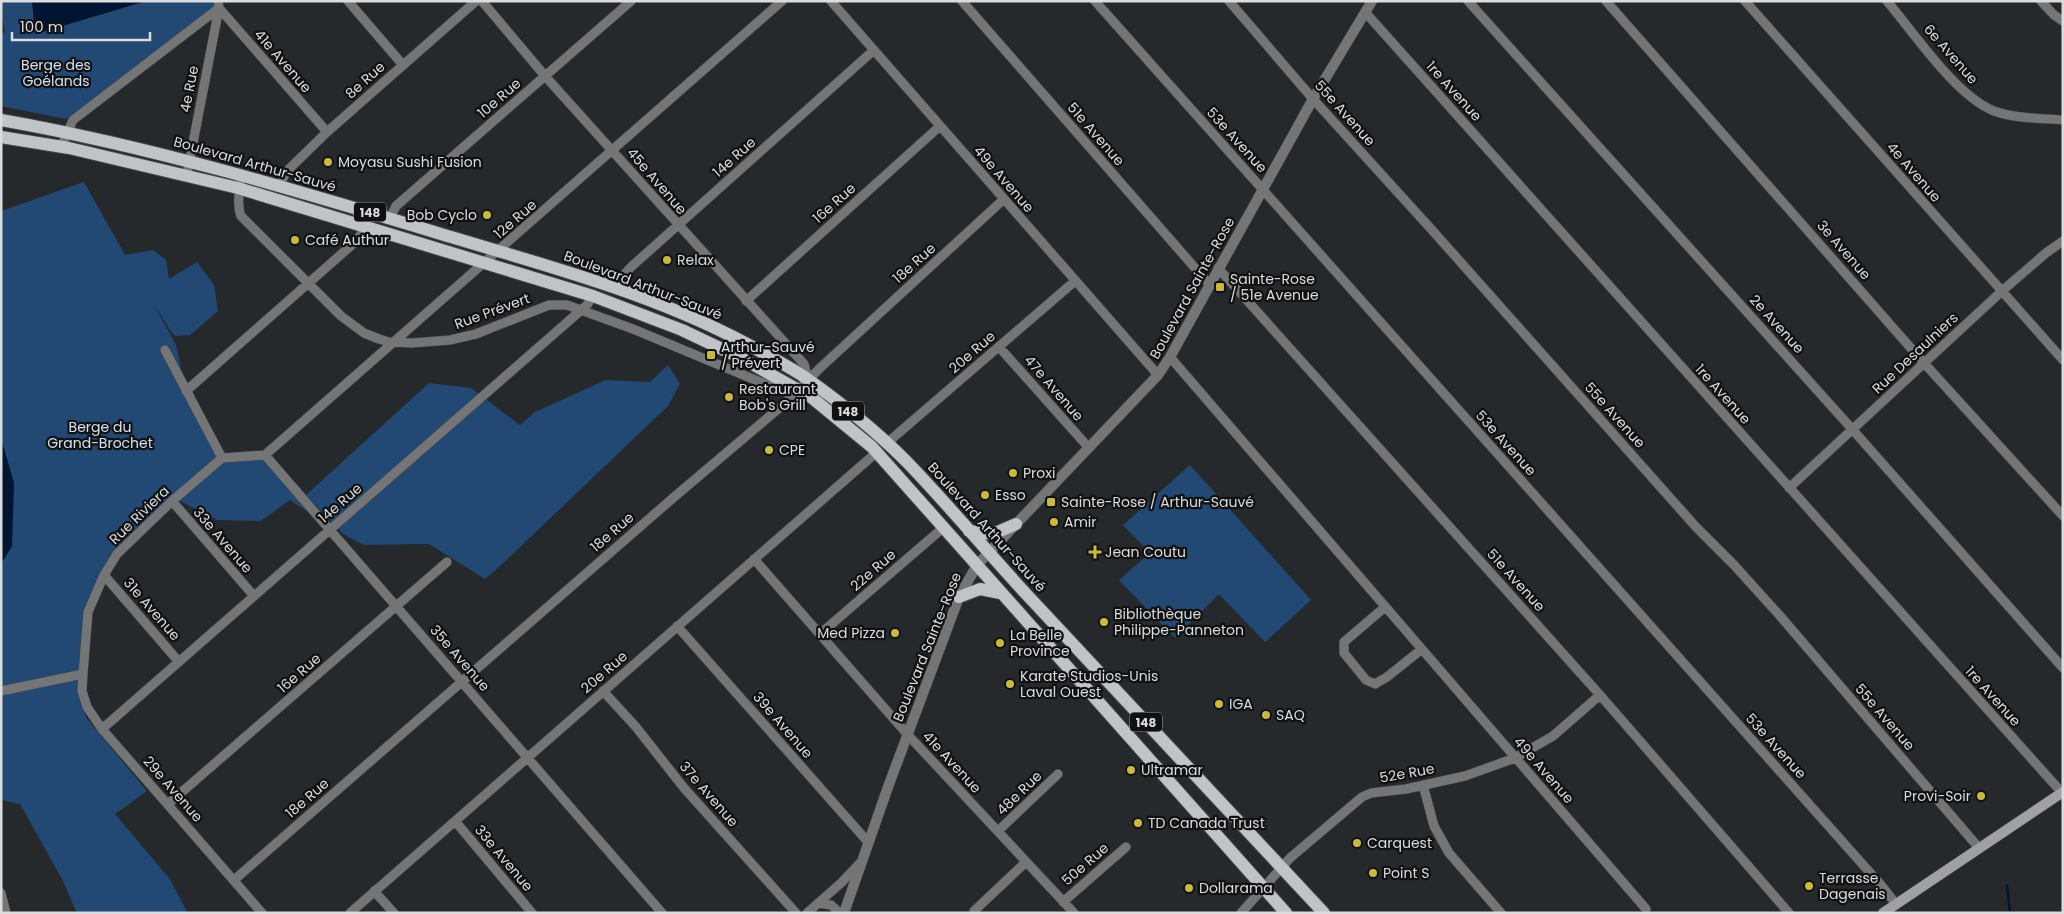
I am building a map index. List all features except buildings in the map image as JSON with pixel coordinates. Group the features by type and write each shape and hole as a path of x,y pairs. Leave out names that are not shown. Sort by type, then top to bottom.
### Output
{"main road":[{"name":"Boulevard Arthur-Sauvé","path":"1,120 67,132 242,174 617,288 671,308 724,332 808,380 887,443 1324,913"},
{"name":"Boulevard Arthur-Sauvé","path":"1,137 62,147 187,174 365,225 593,296 673,326 716,345 811,398 843,422 877,452 1000,593 1286,913"},
{"path":"969,531 993,534 1016,524"},
{"path":"959,597 980,589 1000,593"},
{"path":"1883,913 2062,793"}],"street":[{"path":"348,1 402,65"},
{"name":"8e Rue","path":"280,185 286,172 327,132 476,1"},
{"name":"45e Avenue","path":"482,1 545,76 804,364 808,380"},
{"name":"10e Rue","path":"390,218 396,206 631,1"},
{"name":"12e Rue","path":"265,455 486,263 782,1"},
{"name":"49e Avenue","path":"831,1 1158,375"},
{"name":"51e Avenue","path":"962,1 1209,284"},
{"name":"53e Avenue","path":"1095,1 1896,904"},
{"name":"55e Avenue","path":"1229,1 1313,98 1696,527 1775,610 1979,848"},
{"name":"Boulevard Sainte-Rose","path":"844,913 861,861 959,597 977,565 1158,375 1170,357 1313,98 1372,1"},
{"name":"2e Avenue","path":"1468,1 1852,429 2063,668"},
{"name":"3e Avenue","path":"1606,1 1924,363 2063,516"},
{"name":"4e Avenue","path":"1745,1 2063,360"},
{"name":"6e Avenue","path":"1887,1 1959,88 1977,102 1994,110 2018,117 2063,120"},
{"path":"2041,1 2054,15 2063,21"},
{"path":"62,147 73,120 218,5"},
{"name":"41e Avenue","path":"218,5 327,132"},
{"name":"4e Rue","path":"187,174 218,5"},
{"name":"1re Avenue","path":"1365,12 2062,793"},
{"name":"14e Rue","path":"617,288 622,277 631,267 874,50"},
{"name":"16e Rue","path":"746,301 940,126"},
{"name":"Rue Prévert","path":"242,174 238,188 239,211 242,216 307,283 357,329 380,340 432,342 458,339 549,305 567,305 582,309 770,386 797,390"},
{"name":"18e Rue","path":"234,880 784,404 1004,199"},
{"path":"186,391 307,283 354,244 365,225"},
{"name":"Rue Desaulniers","path":"1789,488 2002,291 2063,241"},
{"name":"51e Avenue","path":"1218,268 1600,695 1790,913"},
{"name":"20e Rue","path":"887,443 1075,281"},
{"name":"14e Rue","path":"102,728 589,304 593,296"},
{"name":"47e Avenue","path":"999,347 1089,448"},
{"path":"165,350 222,458 265,455"},
{"name":"49e Avenue","path":"1170,357 1646,909"},
{"name":"20e Rue","path":"350,913 877,452"},
{"name":"35e Avenue","path":"265,455 662,913"},
{"name":"Rue Riviera","path":"82,674 88,612 104,575 117,554 172,501 222,458"},
{"name":"33e Avenue","path":"172,501 254,596"},
{"name":"22e Rue","path":"820,634 944,527"},
{"name":"41e Avenue","path":"754,558 908,734 1074,913"},
{"name":"16e Rue","path":"168,804 446,562"},
{"name":"31e Avenue","path":"104,575 179,662"},
{"path":"1385,607 1344,642 1344,653 1366,680 1375,684 1422,650"},
{"name":"39e Avenue","path":"677,626 868,842"},
{"path":"1,691 82,674"},
{"name":"29e Avenue","path":"82,674 82,691 87,707 102,728 262,913"},
{"name":"37e Avenue","path":"603,692 636,727 684,788 796,913"},
{"name":"52e Rue","path":"1241,913 1282,867 1341,813 1362,797 1465,776 1515,758 1553,736 1600,695"},
{"name":"48e Rue","path":"998,831 1058,774"},
{"path":"1423,785 1434,826 1449,853 1502,913"},
{"name":"33e Avenue","path":"455,821 532,913"},
{"name":"50e Rue","path":"1064,902 1126,847"},
{"path":"807,913 861,861"},
{"path":"974,912 1026,862"},
{"path":"374,891 394,913"},
{"path":"1,893 6,913"},
{"path":"818,903 831,905 840,913"}],"green space":[{"name":"Berge des Goélands","path":"1,1 32,1 36,34 146,1 218,1 219,8 66,119 1,106 1,33 5,32 1,15"},
{"name":"Berge du Grand-Brochet","path":"84,182 125,255 153,250 166,260 169,279 197,262 214,285 218,311 190,335 176,336 172,333 153,303 176,345 186,391 222,458 264,457 329,526 290,500 261,521 217,520 178,500 117,554 88,612 79,680 80,702 87,719 147,791 115,814 169,878 188,913 77,913 63,881 20,804 1,800 1,211"},
{"path":"668,365 680,384 668,406 485,579 429,544 364,545 343,534 306,495 429,383 471,388 520,425 535,412 606,380 650,382"},
{"path":"1190,465 1311,600 1265,642 1219,594 1175,638 1119,580 1150,553 1123,525"}],"shaded area":[{"path":"32,1 146,1 35,34"},
{"path":"1,438 14,483 12,546 1,564"}],"waterway":[{"path":"2007,886 2010,913"}],"place":[{"name":"Moyasu Sushi Fusion","path":"328,162"},
{"name":"Bob Cyclo","path":"487,215"},
{"name":"Café Authur","path":"295,240"},
{"name":"Relax","path":"667,260"},
{"name":"Sainte-Rose / 51e Avenue","path":"1220,287"},
{"name":"Arthur-Sauvé / Prévert","path":"711,355"},
{"name":"Restaurant Bob's Grill","path":"729,397"},
{"name":"CPE","path":"769,450"},
{"name":"Proxi","path":"1013,473"},
{"name":"Esso","path":"985,495"},
{"name":"Sainte-Rose / Arthur-Sauvé","path":"1051,502"},
{"name":"Amir","path":"1054,522"},
{"name":"Jean Coutu","path":"1095,552"},
{"name":"Bibliothèque Philippe-Panneton","path":"1104,622"},
{"name":"Med Pizza","path":"895,633"},
{"name":"La Belle Province","path":"1000,643"},
{"name":"Karate Studios-Unis Laval Ouest","path":"1010,684"},
{"name":"IGA","path":"1219,704"},
{"name":"SAQ","path":"1266,715"},
{"name":"Ultramar","path":"1131,770"},
{"name":"Provi-Soir","path":"1981,796"},
{"name":"TD Canada Trust","path":"1138,823"},
{"name":"Carquest","path":"1357,843"},
{"name":"Point S","path":"1373,873"},
{"name":"Terrasse Dagenais","path":"1809,886"},
{"name":"Dollarama","path":"1189,888"}]}
